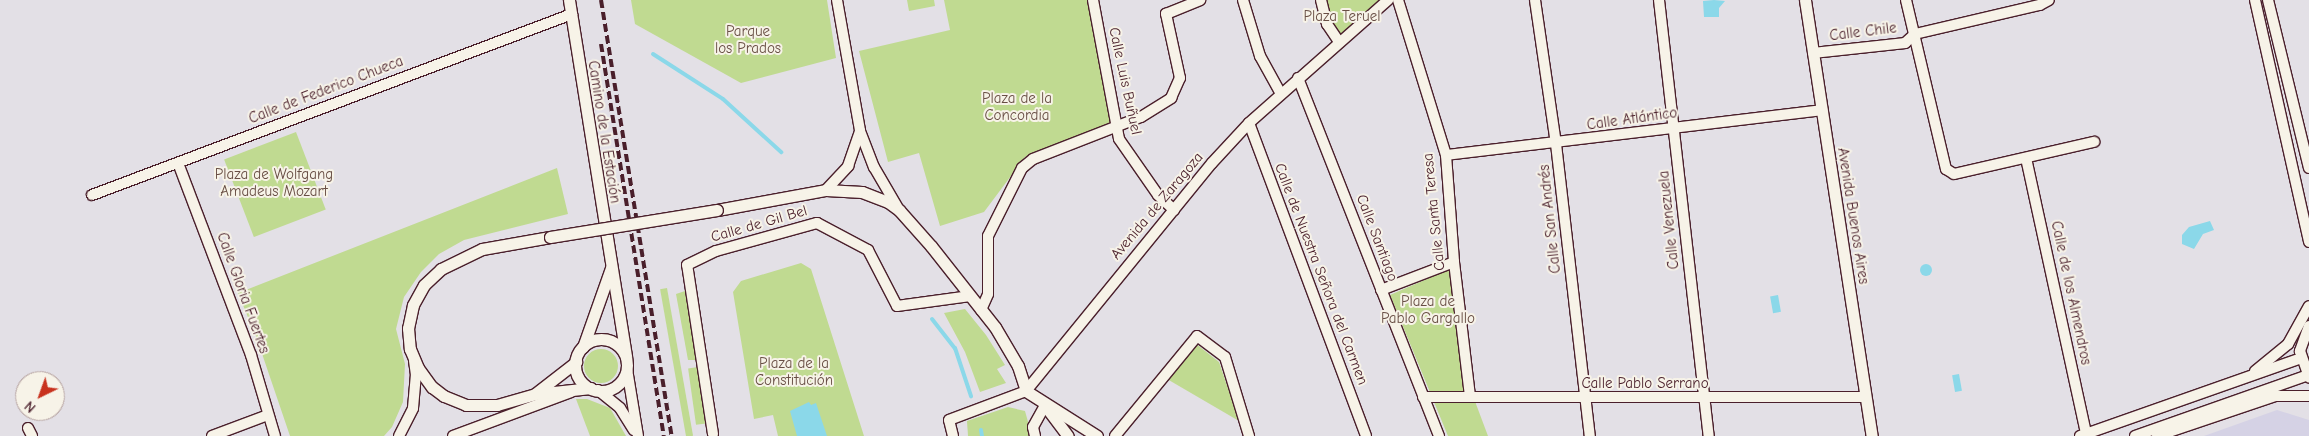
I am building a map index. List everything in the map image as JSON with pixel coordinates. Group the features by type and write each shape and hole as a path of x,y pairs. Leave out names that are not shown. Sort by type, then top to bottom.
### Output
{"street":[{"name":"Camino de la Estación","path":"569,0 626,356"},
{"path":"837,0 860,130 874,167 899,210 981,310 1015,360 1026,391 1045,405 1097,436"},
{"name":"Calle Luis Buñuel","path":"1093,0 1119,126 1119,139 1158,195 1174,210"},
{"path":"981,310 988,294 988,236 1022,168 1033,159 1151,112 1178,88 1179,74 1167,12 1200,0"},
{"path":"1243,0 1260,56 1281,94"},
{"path":"1321,0 1327,24 1339,42"},
{"name":"Avenida de Zaragoza","path":"1026,391 1174,210 1249,123 1388,0"},
{"name":"Calle Santa Teresa","path":"1398,0 1446,155 1454,262 1470,397"},
{"name":"Calle San Andrés","path":"1535,0 1556,144 1590,436"},
{"name":"Calle Venezuela","path":"1659,0 1709,436"},
{"name":"Avenida Buenos Aires","path":"1805,0 1872,436"},
{"path":"1906,0 1946,169 1954,174 2094,142"},
{"name":"Calle Chile","path":"1813,53 1905,43 1915,34 2040,5 2049,0"},
{"path":"2255,0 2309,242"},
{"path":"2268,0 2309,168"},
{"name":"Calle de Federico Chueca","path":"92,195 572,14"},
{"name":"Calle Santiago","path":"1298,78 1439,436"},
{"name":"Calle Atlántico","path":"1446,155 1556,144 1822,110"},
{"name":"Calle de Nuestra Señora del Carmen","path":"1249,123 1366,436"},
{"path":"826,190 848,166 860,130"},
{"name":"Calle de los Almendros","path":"2026,158 2083,435"},
{"name":"Calle Gloria Fuertes","path":"178,163 251,355 275,436"},
{"path":"399,436 413,408 416,375 408,337 410,316 418,293 430,278 451,262 482,249 826,190 862,192 899,210"},
{"name":"Calle de Gil Bel","path":"713,434 687,265 716,251 817,223 868,250 897,306 970,296"},
{"path":"1380,290 1454,262"},
{"name":"Camino de la Estación","path":"583,347 611,268"},
{"path":"2238,380 2275,358 2288,344 2309,306"},
{"path":"2135,436 2309,376 2301,358 2302,338 2309,326"},
{"path":"1116,436 1197,336 1225,357 1249,436"},
{"path":"535,394 576,362 583,347 590,342 607,340 622,348 626,356 638,436"},
{"path":"2083,435 2301,358"},
{"path":"413,360 432,387 461,404 497,405 535,394 594,389 620,383 627,369"},
{"path":"576,362 579,378 620,408 638,436"},
{"path":"953,436 949,420 1026,391"},
{"path":"453,436 571,392"},
{"path":"2157,436 2275,396 2309,396"},
{"name":"Calle Pablo Serrano","path":"1423,397 1585,399 1866,397"},
{"path":"1035,436 1033,426 1045,405"},
{"path":"1045,405 1068,436"},
{"path":"212,436 268,415"},
{"path":"1073,436 1081,427"}],"shaded area":[{"path":"2277,410 2309,420 2309,436 2204,436"}],"green space":[{"name":"Parque los Prados","path":"631,0 827,0 836,58 741,83 635,24"},
{"path":"907,0 934,0 935,6 909,11"},
{"name":"Plaza de la Concordia","path":"944,0 1089,0 1112,118 1109,123 1025,157 984,212 940,226 919,153 888,162 859,51 950,30"},
{"name":"Plaza Teruel","path":"1321,0 1388,0 1339,42"},
{"name":"Plaza de Wolfgang Amadeus Mozart","path":"296,132 326,209 254,237 224,160"},
{"path":"557,168 568,214 464,240 439,254 421,272 404,297 396,329 405,364 403,402 392,427 384,436 290,436 257,339 238,293"},
{"name":"Plaza de la Constitución","path":"801,263 811,269 864,436 778,436 773,415 754,419 733,292 741,281"},
{"name":"Plaza de Pablo Gargallo","path":"1450,269 1476,404 1488,436 1448,436 1390,295"},
{"path":"667,288 693,436 686,436 660,289"},
{"path":"685,291 696,360 688,360 676,294"},
{"path":"965,309 986,335 1005,365 997,369 1006,383 980,392 965,352 944,313"},
{"path":"1195,343 1219,362 1239,421 1167,379"},
{"path":"601,349 613,354 618,366 613,378 601,383 589,378 584,366 589,354"},
{"path":"698,367 706,423 696,425 688,368"},
{"path":"576,399 587,399 610,408 626,436 590,436"},
{"path":"1008,407 1025,411 1032,436 968,436 967,421"}],"water":[{"path":"1703,1 1725,1 1719,8 1719,17 1704,17"},
{"path":"2210,221 2214,230 2203,234 2194,249 2182,244 2182,235 2189,227"},
{"path":"1924,264 1928,264 1932,270 1928,276 1924,276 1920,272 1920,268"},
{"path":"1778,295 1781,312 1773,313 1770,296"},
{"path":"1959,374 1962,391 1955,392 1952,375"},
{"path":"809,402 811,405 816,403 827,436 797,436 790,411"}],"waterway":[{"path":"653,54 723,99 781,152"},
{"path":"932,319 955,348 971,396"},
{"path":"981,430 982,436"}],"railway":[{"path":"601,0 672,436"},
{"path":"601,44 664,436"}]}
